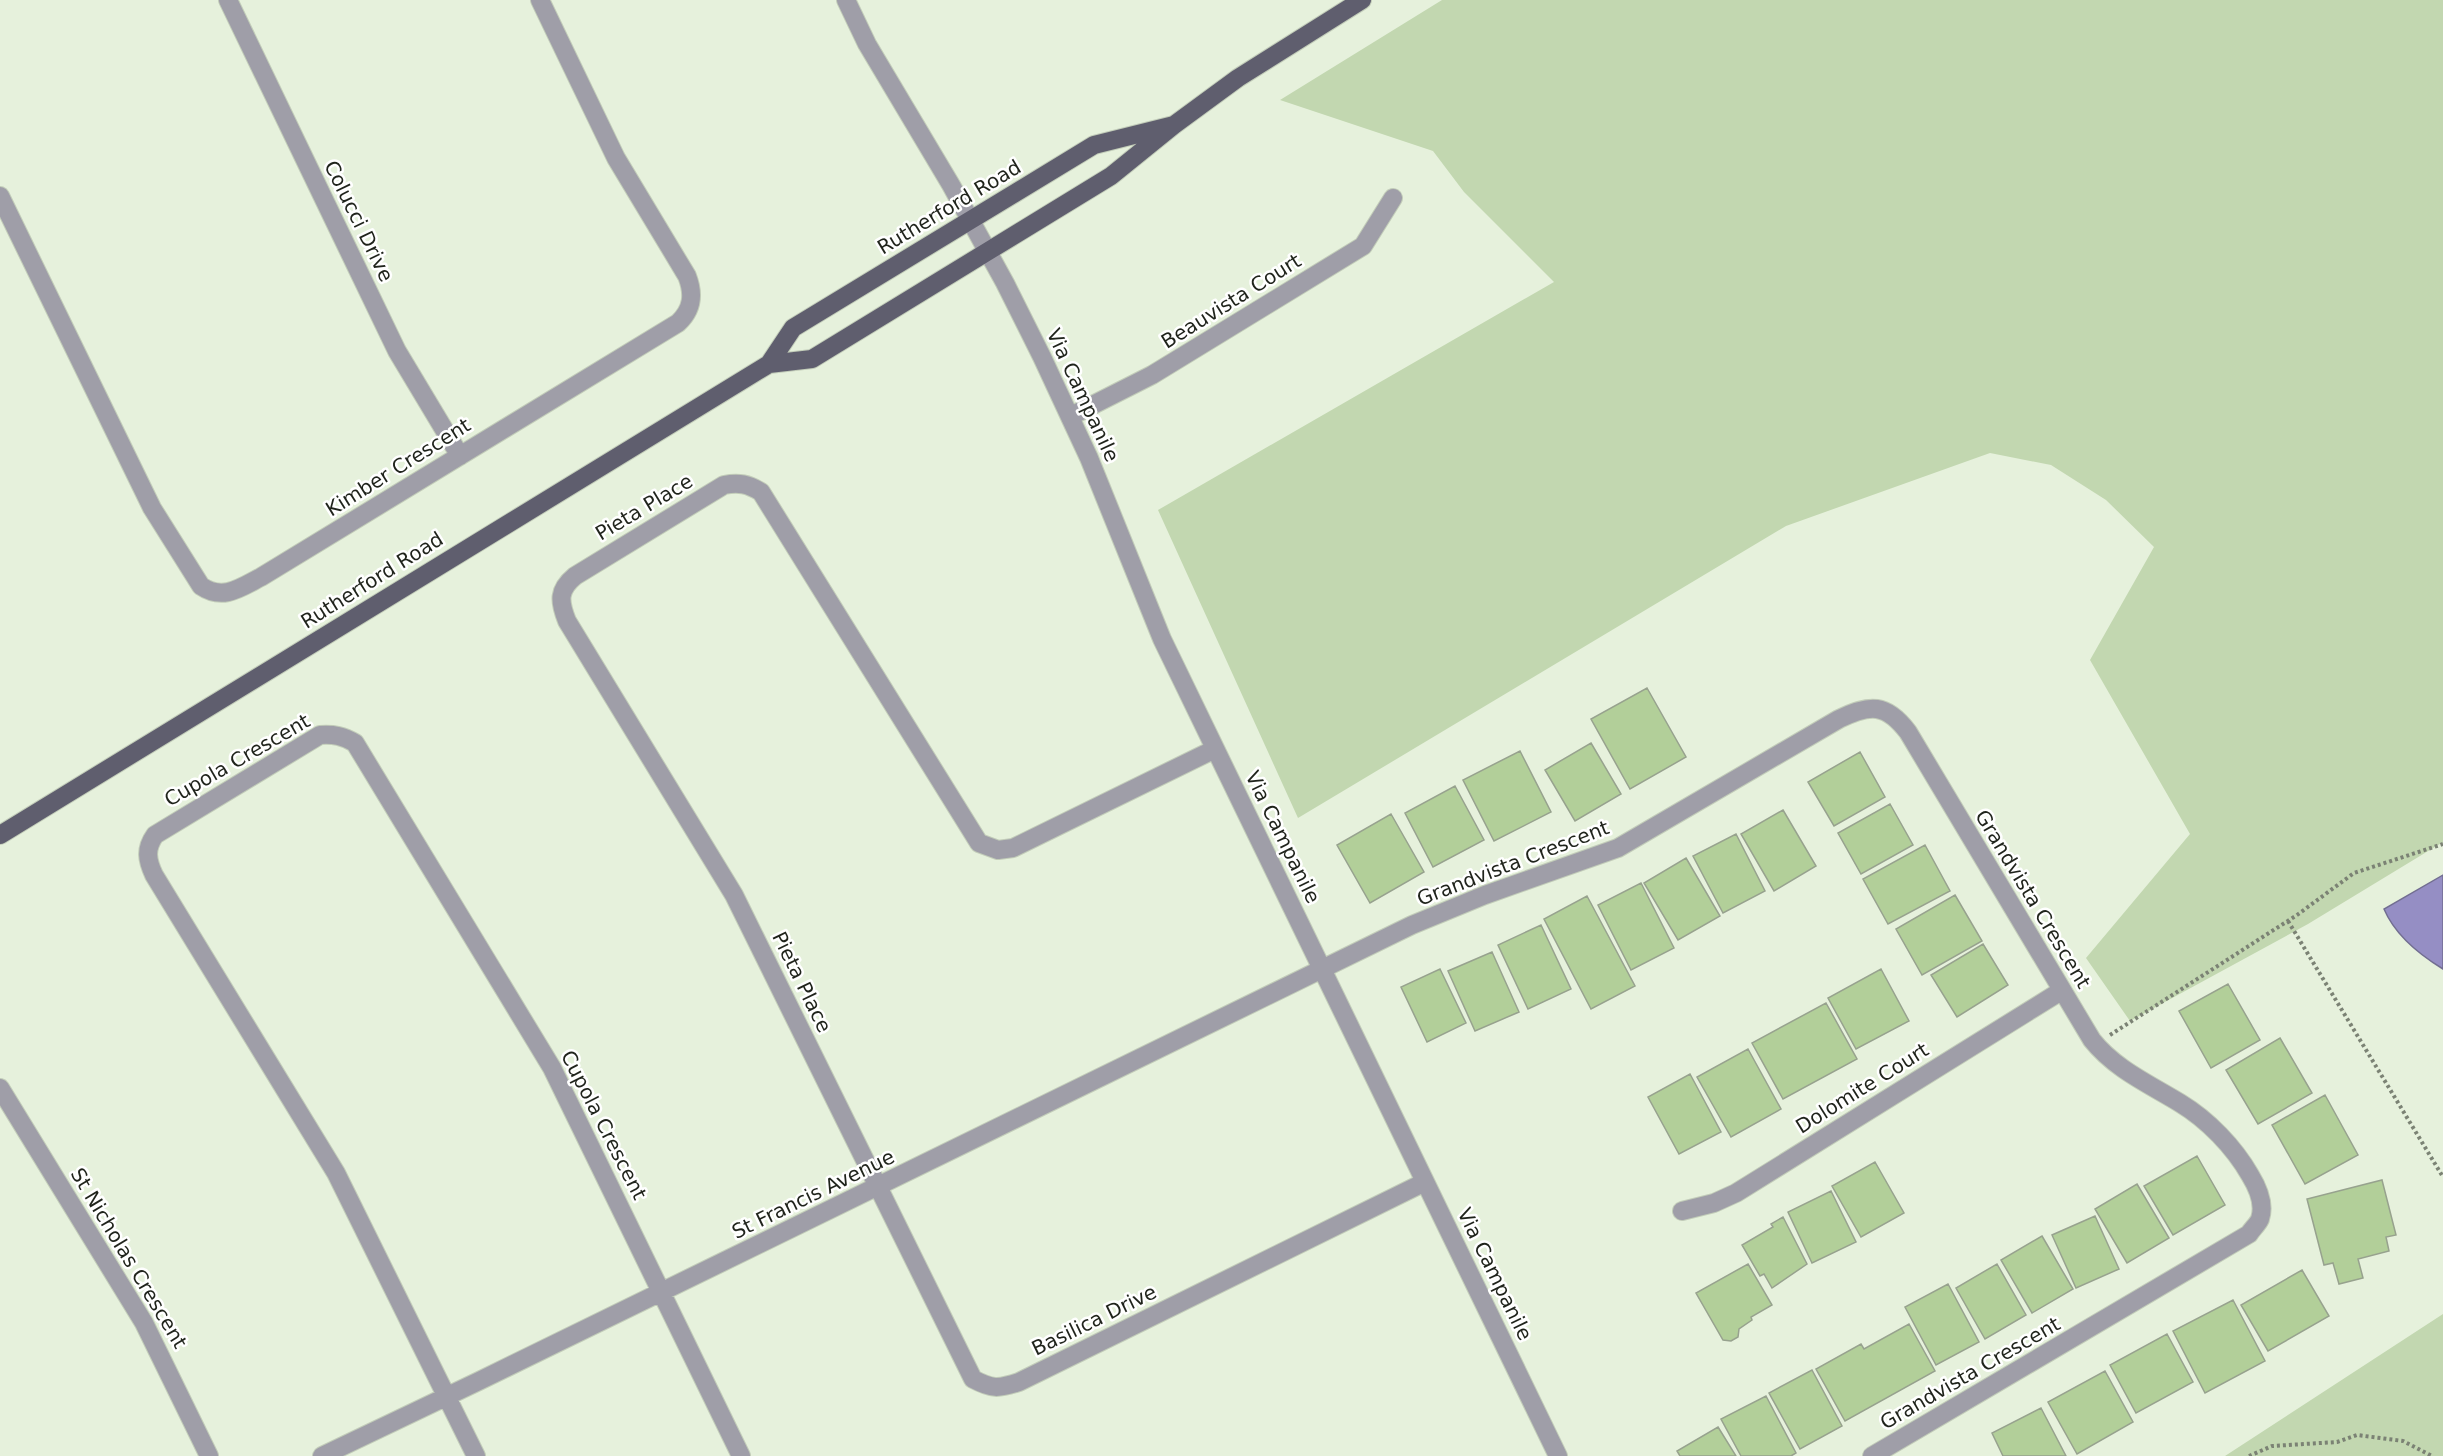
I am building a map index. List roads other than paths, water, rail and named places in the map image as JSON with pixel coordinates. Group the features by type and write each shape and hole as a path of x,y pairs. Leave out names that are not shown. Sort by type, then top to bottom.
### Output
{"main road":[{"name":"Rutherford Road","path":"769,364 812,359 1111,176 1173,125 1238,78 1362,0"},
{"name":"Rutherford Road","path":"0,835 769,364 793,328 974,227 1094,145 1173,125"}],"street":[{"name":"Colucci Drive","path":"228,0 397,351 460,456"},
{"name":"Kimber Crescent","path":"0,196 152,508 201,586 212,594 226,593 261,577 678,323 687,315 693,290 687,276 616,158 540,0"},
{"name":"Via Campanile","path":"846,0 867,44 988,251 1071,416 1149,608 1215,749 1558,1456"},
{"name":"Beauvista Court","path":"1071,416 1152,375 1363,246 1393,198"},
{"name":"Pieta Place","path":"877,1188 734,895 567,621 561,607 560,594 565,584 724,485 738,482 755,488 761,492 771,508 968,829 979,843 998,850 1013,848 1039,836 1215,749"},
{"name":"Grandvista Crescent","path":"1322,970 1438,913 1618,848 1857,710 1881,708 1896,717 1908,732 2091,1040 2105,1056 2144,1083 2182,1104 2212,1128 2241,1160 2257,1187 2261,1202 2260,1219 2249,1234 1872,1456"},
{"name":"Cupola Crescent","path":"476,1456 336,1173 154,875 147,856 150,841 154,835 320,735 334,734 345,737 355,744 552,1068 741,1456"},
{"name":"St Francis Avenue","path":"321,1456 447,1397 1322,970"},
{"name":"Dolomite Court","path":"1682,1211 1714,1203 1736,1193 2061,991"},
{"name":"St Nicholas Crescent","path":"0,1088 144,1323 209,1456"},
{"name":"Basilica Drive","path":"877,1188 973,1379 1000,1388 1019,1382 1425,1182"}]}
